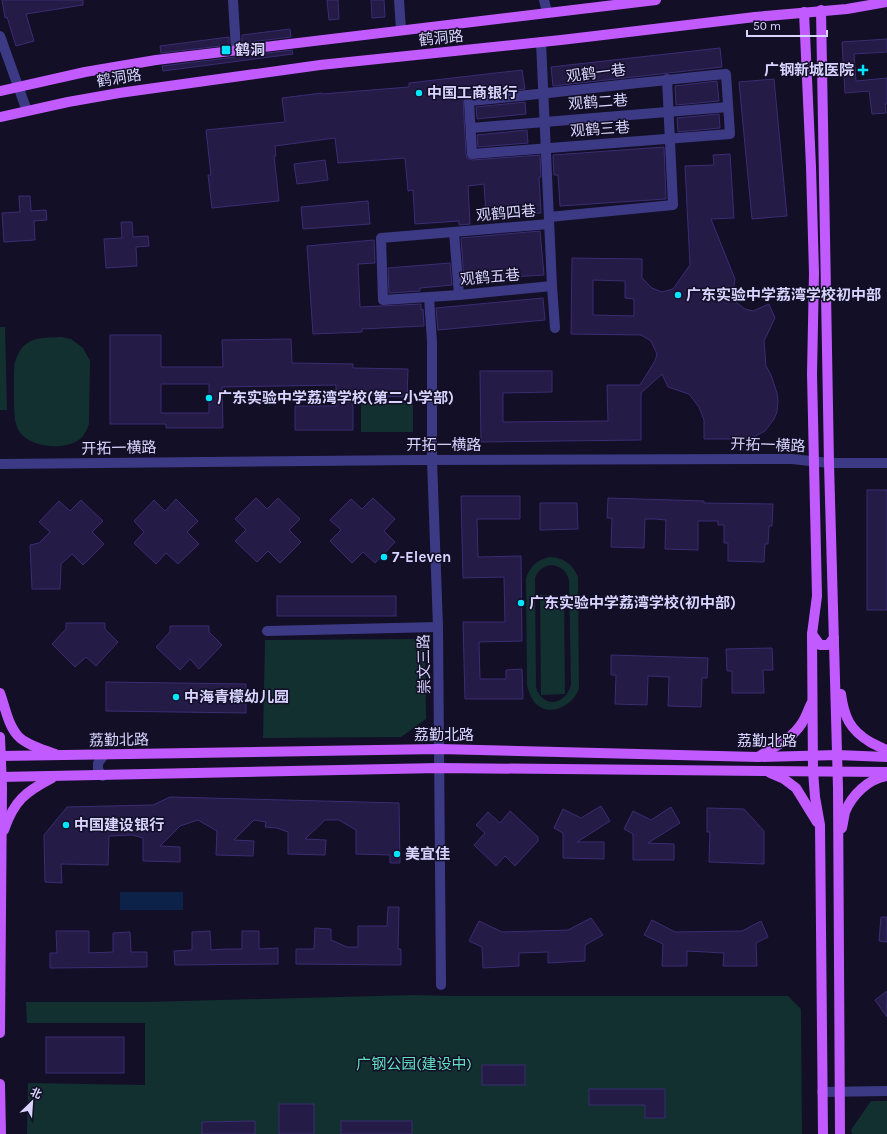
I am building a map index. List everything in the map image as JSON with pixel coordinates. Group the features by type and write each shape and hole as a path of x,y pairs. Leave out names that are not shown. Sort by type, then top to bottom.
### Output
{"main road":[{"name":"鹤洞路","path":"0,91 92,71 156,60 656,0"},
{"name":"鹤洞路","path":"0,117 119,93 320,65 541,42 821,10 847,9 887,3"},
{"path":"821,10 829,463 837,755 840,1134"},
{"path":"804,12 814,273 812,374 817,596 812,634 812,700 814,756 813,771 815,797 820,825 823,1134"},
{"path":"812,634 820,645 828,645 834,638"},
{"path":"834,638 842,707 850,726 859,736 887,750"},
{"path":"0,693 12,726 19,737 34,746 63,756"},
{"path":"758,757 785,741 796,732 803,723 812,700"},
{"path":"0,737 0,1033"},
{"name":"荔勤北路","path":"0,756 439,749 758,757 837,755 887,757"},
{"name":"荔勤北路","path":"1,777 439,768 887,772"},
{"path":"766,772 784,779 796,788 820,825"},
{"path":"838,848 845,813 855,796 866,785 887,776"},
{"path":"1,840 12,809 23,795 38,785 55,777"},
{"path":"0,1084 1,1134"}],"street":[{"path":"233,0 236,50"},
{"path":"399,0 401,30"},
{"path":"544,0 547,12"},
{"path":"0,36 27,111"},
{"path":"541,42 552,286 556,328"},
{"name":"观鹤一巷","path":"470,128 469,100 544,94 726,74 728,107"},
{"path":"667,80 671,140"},
{"name":"观鹤二巷","path":"470,128 728,107"},
{"name":"观鹤三巷","path":"470,128 472,154 671,140 730,134 728,107"},
{"name":"观鹤四巷","path":"381,238 454,232 673,205 671,140"},
{"path":"454,232 459,295"},
{"name":"观鹤五巷","path":"381,238 383,300 459,295 552,286"},
{"name":"崇文三路","path":"430,297 432,342 432,460 438,627 441,985"},
{"name":"开拓一横路","path":"0,464 432,460 792,459 829,463 887,463"},
{"path":"268,631 438,627"},
{"path":"103,776 98,770 98,763 104,755"},
{"path":"822,1092 887,1091"}],"green space":[{"path":"0,327 5,327 7,410 0,410"},
{"path":"61,337 71,339 83,348 90,361 89,424 83,436 73,443 48,446 31,441 24,437 19,431 15,420 14,366 21,349 30,341 43,338"},
{"path":"361,403 413,403 413,432 361,432"},
{"path":"550,557 564,560 571,565 578,577 579,689 576,695 566,705 554,710 547,710 535,703 527,686 526,578 535,564 545,558","holes":["552,565 565,572 569,581 571,685 564,697 554,702 549,702 540,695 536,688 535,578 543,567"]},
{"path":"540,595 564,596 565,694 541,695"},
{"path":"425,639 426,719 401,737 263,738 265,640"},
{"name":"广钢公园(建设中)","path":"414,995 788,996 801,1009 802,1134 27,1134 28,1083 145,1085 145,1023 27,1023 26,1002 145,1002"},
{"path":"871,1101 887,1101 887,1134 852,1134 851,1130"}],"water":[{"path":"120,892 183,892 183,910 120,910"}],"building":[{"path":"2,0 83,0 83,5 26,14 34,41 16,46 7,17 5,18"},
{"path":"327,0 338,0 339,19 329,20"},
{"path":"371,0 384,0 385,17 372,18"},
{"path":"290,29 291,37 242,43 242,35"},
{"path":"229,37 229,45 161,53 160,46"},
{"path":"887,39 887,52 854,54 856,81 887,78 887,104 885,104 886,113 872,114 869,91 845,93 842,42"},
{"path":"720,48 722,67 553,86 551,67"},
{"path":"292,50 293,54 163,71 162,66"},
{"path":"522,70 525,89 468,95 463,98 466,154 467,158 472,160 540,155 541,177 539,177 541,213 486,216 484,184 468,186 470,224 459,225 459,221 415,224 413,190 408,191 405,158 338,163 335,138 275,146 276,156 274,156 279,201 212,208 208,175 211,175 206,130 285,122 282,98 322,93 409,87 409,83"},
{"path":"774,79 787,216 752,219 739,82"},
{"path":"717,81 719,101 676,105 675,86"},
{"path":"525,102 526,114 477,119 476,107"},
{"path":"719,114 720,128 678,132 677,118"},
{"path":"527,130 528,143 478,147 477,135"},
{"path":"664,147 666,199 560,206 558,175 554,175 553,155"},
{"path":"730,154 734,218 711,219 735,279 733,292 737,303 745,309 753,311 769,304 775,318 764,341 766,366 771,375 778,401 777,412 774,419 765,431 750,439 704,439 704,420 699,407 689,394 668,387 662,374 641,393 641,440 481,442 480,371 552,371 552,392 503,393 503,422 608,421 607,385 640,385 655,361 657,354 651,341 641,335 571,334 572,258 642,259 642,278 652,288 662,292 673,289 690,265 685,166 714,165 713,155","holes":["593,280 625,281 625,298 634,299 634,316 593,315"]},
{"path":"325,160 328,180 297,184 294,164"},
{"path":"19,196 30,196 31,211 46,210 47,220 34,221 35,240 4,242 2,213 20,212"},
{"path":"368,201 370,224 303,229 301,207"},
{"path":"121,222 132,222 133,237 148,236 149,246 136,247 137,266 106,268 104,239 122,238"},
{"path":"540,231 544,275 464,280 461,238"},
{"path":"374,240 375,263 358,264 360,307 421,304 421,310 423,309 424,326 362,329 362,332 313,334 307,246"},
{"path":"450,263 452,285 420,288 420,291 389,293 388,268"},
{"path":"543,298 545,320 438,330 436,308"},
{"path":"110,335 161,335 161,367 223,367 222,340 291,339 292,363 353,364 353,368 408,369 407,397 353,395 353,430 295,430 295,406 336,406 336,385 222,387 223,428 166,428 166,424 110,424","holes":["161,384 209,384 209,413 161,413"]},
{"path":"867,490 887,490 887,610 867,610"},
{"path":"461,496 520,496 520,519 477,519 478,557 521,556 522,641 479,642 480,679 506,679 506,670 522,669 523,699 465,699 463,622 505,622 504,577 463,578"},
{"path":"256,498 267,509 278,498 300,519 289,530 301,542 280,563 268,551 257,562 235,541 246,530 235,519"},
{"path":"373,498 395,519 384,531 395,542 375,563 363,552 352,563 330,541 341,530 330,520 351,499 362,509"},
{"path":"608,498 704,501 704,503 773,504 772,526 769,526 768,544 765,544 764,562 728,561 728,543 724,543 724,525 718,525 718,521 698,521 698,550 665,549 666,520 655,519 645,519 644,548 611,547 612,518 607,518"},
{"path":"176,499 198,521 187,532 199,544 178,564 166,553 156,564 134,543 144,532 134,521 154,500 165,511"},
{"path":"81,500 103,521 92,532 104,544 83,565 72,554 61,564 60,589 32,589 30,545 39,543 50,532 39,522 59,501 70,511"},
{"path":"540,503 577,503 578,529 540,530"},
{"path":"277,596 396,596 396,616 277,616"},
{"path":"66,623 105,623 105,629 118,642 96,666 86,657 75,667 52,644 66,629"},
{"path":"170,626 209,626 209,632 222,645 199,669 190,659 180,670 156,647 170,632"},
{"path":"772,648 773,670 763,670 764,693 732,693 732,671 727,671 726,649"},
{"path":"611,655 708,658 707,678 702,678 701,707 668,706 669,677 648,676 647,705 615,704 616,675 611,675"},
{"name":"中海青檬幼儿园","path":"106,682 246,684 246,713 106,711"},
{"path":"170,797 399,803 400,863 390,863 390,855 356,854 356,830 339,820 325,820 305,839 326,840 325,855 288,854 288,832 277,828 265,827 266,822 254,820 234,840 254,841 253,856 216,855 217,831 198,820 180,826 160,846 180,847 180,862 143,861 143,838 132,835 109,836 108,865 61,864 62,883 45,882 44,835 67,807 153,805"},
{"path":"601,806 610,821 577,842 604,842 604,859 563,858 563,833 554,828 563,809 581,818"},
{"path":"671,807 680,823 648,843 674,844 674,860 633,860 633,834 624,829 633,811 651,820"},
{"path":"707,808 744,809 764,831 764,864 709,862 710,832 707,832"},
{"path":"510,811 538,837 538,841 515,866 505,856 496,866 474,845 485,833 476,825 488,812 500,823"},
{"path":"388,907 399,907 398,949 401,949 401,965 296,964 296,949 314,949 315,928 331,929 331,940 347,947 358,947 358,926 387,926"},
{"path":"881,917 887,917 887,942 879,941"},
{"path":"591,918 603,935 585,945 585,961 548,963 548,952 519,953 519,966 483,968 482,947 469,941 479,921 502,932 568,930"},
{"path":"652,920 675,932 742,931 761,921 768,937 756,943 757,966 723,966 724,953 687,951 687,966 662,966 663,944 644,935"},
{"path":"56,931 89,931 89,953 113,952 113,933 130,932 131,952 147,952 147,967 50,968 50,953 57,953"},
{"path":"210,931 211,950 242,949 242,931 259,931 259,949 278,948 278,964 175,965 174,951 192,950 192,932"},
{"path":"887,991 887,1017 875,1000"},
{"path":"46,1037 124,1037 124,1073 46,1073"},
{"path":"482,1065 525,1065 525,1085 482,1085"},
{"path":"589,1089 665,1089 665,1118 645,1118 645,1105 589,1105"},
{"path":"279,1104 314,1104 314,1134 279,1134"},
{"path":"255,1121 255,1134 202,1134 202,1122"},
{"path":"341,1121 412,1121 412,1134 341,1134"}],"place":[{"name":"鹤洞","path":"226,50"},
{"name":"广钢新城医院","path":"863,70"},
{"name":"中国工商银行","path":"419,93"},
{"name":"广东实验中学荔湾学校初中部","path":"678,295"},
{"name":"广东实验中学荔湾学校(第二小学部)","path":"209,398"},
{"name":"7-Eleven","path":"384,557"},
{"name":"广东实验中学荔湾学校(初中部)","path":"521,603"},
{"name":"中海青檬幼儿园","path":"176,697"},
{"name":"中国建设银行","path":"66,825"},
{"name":"美宜佳","path":"397,854"}]}
